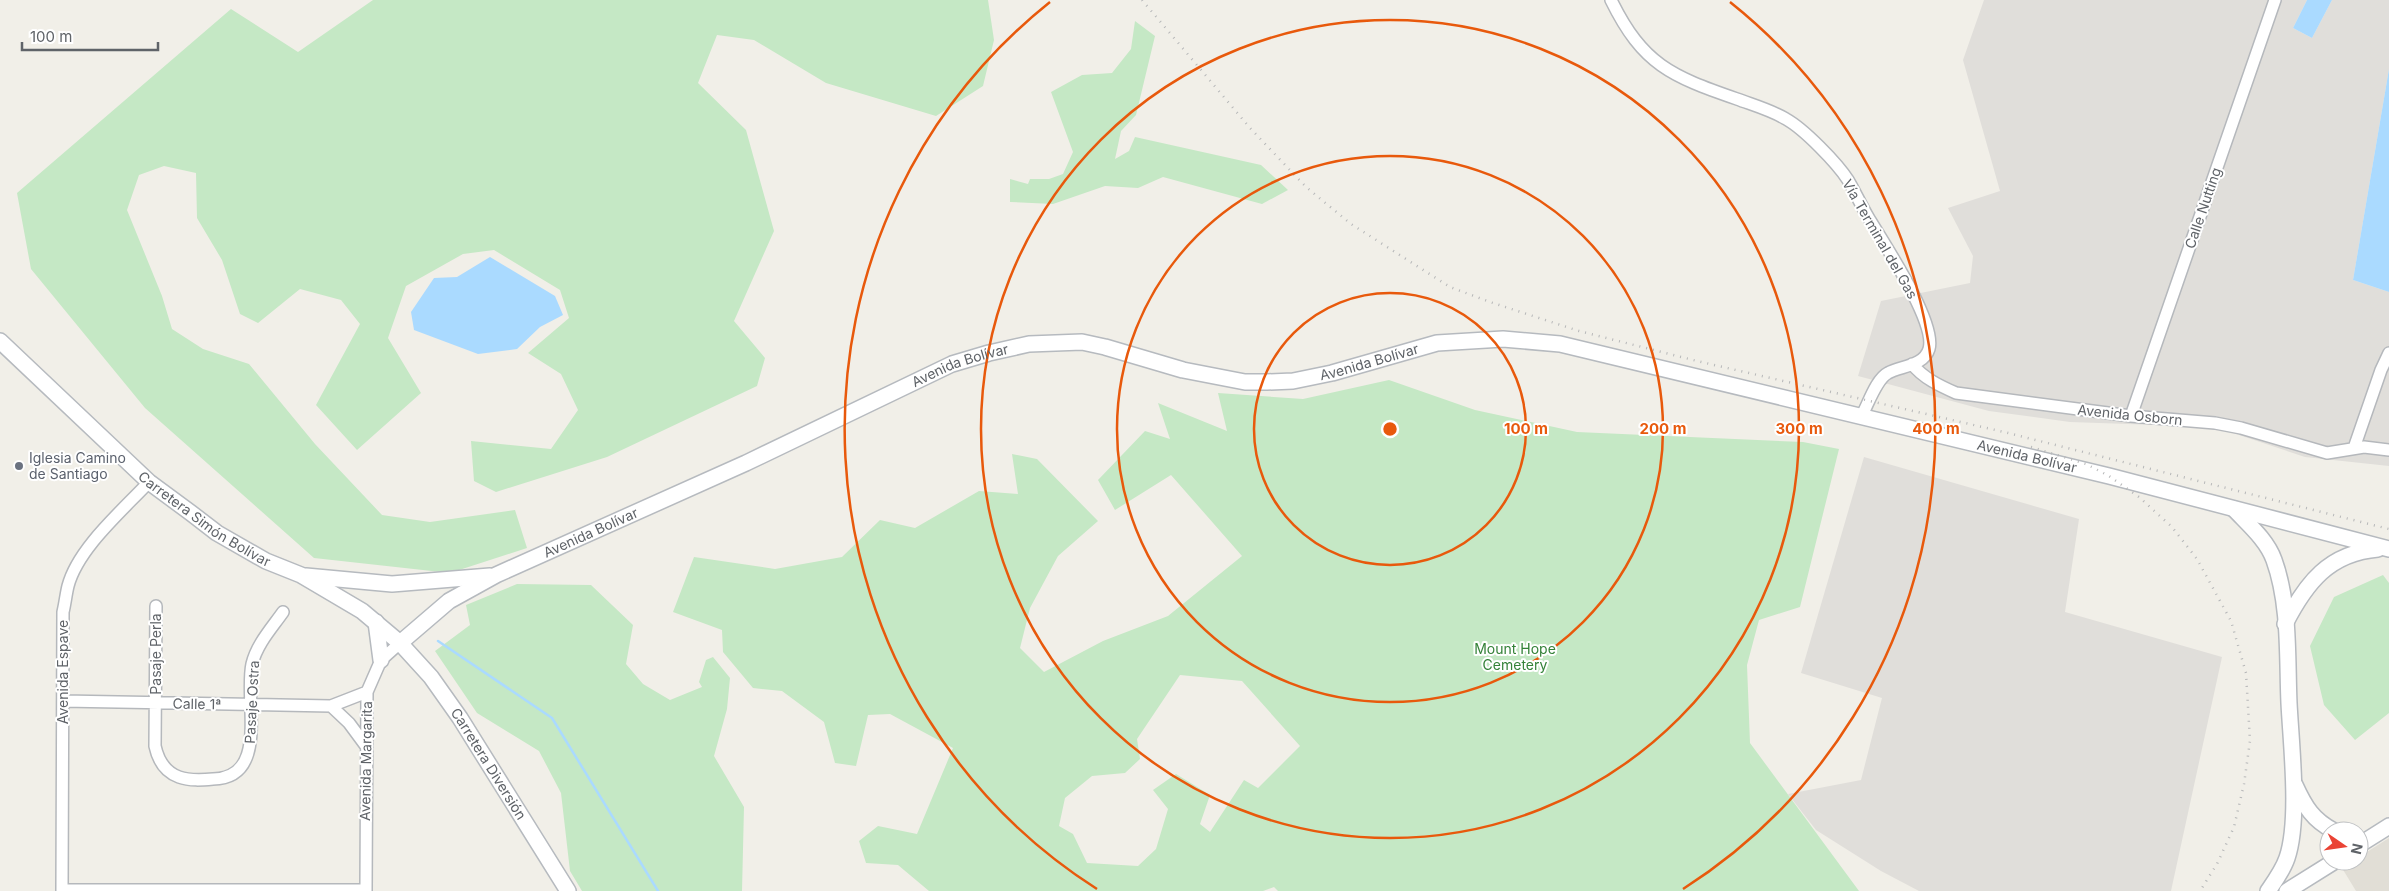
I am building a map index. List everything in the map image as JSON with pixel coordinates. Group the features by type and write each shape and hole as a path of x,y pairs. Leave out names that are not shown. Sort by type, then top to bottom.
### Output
{"main road":[{"name":"Avenida Bolívar","path":"400,643 449,601 496,575 738,466 952,364 1029,344 1082,342 1183,370 1245,382 1267,382 1293,381 1332,373 1437,343 1482,339 1519,339 1582,349 2110,476 2388,548"},
{"name":"Carretera Simón Bolívar","path":"0,340 149,482 217,533 266,561 301,575 362,611 400,643"},
{"path":"2234,509 2264,542 2273,558 2281,587 2285,625 2293,782 2292,832 2287,858 2268,891"},
{"path":"2285,625 2304,589 2322,571 2342,558 2362,550 2388,548"},
{"path":"301,575 337,580 407,584 496,575"},
{"name":"Carretera Simón Bolívar","path":"337,580 352,593 362,611"},
{"path":"376,622 381,660"},
{"name":"Carretera Diversión","path":"400,643 431,677 460,718 568,891"},
{"path":"2293,782 2307,810 2319,822"},
{"path":"2369,832 2386,828"},
{"path":"2369,839 2386,828"},
{"path":"2287,891 2319,871"}],"street":[{"name":"Vía Terminal del Gas","path":"1611,0 1625,29 1657,63 1699,86 1786,118 1802,130 1848,179 1908,285 1927,325 1930,339 1929,351 1922,359 1888,373 1879,379 1861,417"},
{"name":"Calle Nutting","path":"2131,416 2275,0"},
{"path":"2354,448 2381,370 2389,353"},
{"name":"Avenida Osborn","path":"1912,364 1918,372 1940,386 1956,393 2131,416 2198,421 2241,428 2327,453 2354,448 2389,450"},
{"name":"Avenida Espave","path":"62,890 63,612 68,584 78,563 91,545 149,482"},
{"name":"Pasaje Perla","path":"155,703 156,606"},
{"name":"Pasaje Ostra","path":"155,703 157,756 168,771 177,776 193,780 228,777 244,765 250,745 250,704 252,668 255,654 283,612"},
{"name":"Avenida Margarita","path":"366,891 367,692 381,660 400,643"},
{"path":"366,746 349,723 331,706 367,692"},
{"name":"Calle 1ª","path":"63,701 331,706"},
{"path":"62,890 366,891"}],"shaded area":[{"path":"1984,0 2307,0 2293,28 2312,38 2332,0 2389,0 2389,69 2353,280 2389,292 2389,466 2305,457 2215,427 2070,422 1989,411 1858,376 1881,301 1970,283 1973,256 1948,208 2000,191 1963,60"},
{"path":"1864,457 2079,519 2065,612 2222,657 2171,891 1919,891 1881,871 1816,830 1788,794 1861,780 1882,698 1801,673"},
{"path":"2389,838 2389,891 2356,891 2344,871 2369,871 2369,851"}],"green space":[{"path":"373,0 988,0 994,40 983,86 936,116 826,83 754,40 717,35 698,83 746,130 774,231 734,321 765,358 757,386 607,457 496,492 474,481 471,441 551,449 578,410 561,374 528,353 569,318 560,290 494,250 463,254 406,286 388,338 421,393 357,450 316,405 360,324 341,300 300,289 258,323 240,314 222,260 197,218 196,173 164,166 139,175 127,210 162,296 172,329 203,349 249,364 315,444 382,515 430,522 515,510 527,548 450,573 314,558 145,408 31,269 17,193 231,9 298,52"},
{"path":"1135,21 1155,36 1136,115 1121,131 1115,159 1129,151 1135,137 1261,165 1288,190 1262,204 1163,177 1138,188 1105,186 1053,204 1010,202 1010,179 1028,184 1030,179 1049,179 1063,174 1073,152 1051,92 1082,75 1112,73 1131,49"},
{"name":"Mount Hope Cemetery","path":"1389,380 1475,410 1577,432 1803,442 1839,449 1800,607 1759,620 1747,665 1750,743 1859,891 1278,891 1274,887 1263,891 929,891 898,865 866,863 859,841 878,826 917,834 953,748 890,714 868,715 856,766 835,763 824,722 782,691 753,688 723,652 722,630 673,612 694,557 775,569 842,557 880,520 915,528 979,491 1018,494 1012,454 1037,459 1098,521 1058,556 1030,608 1020,648 1044,672 1103,641 1168,616 1242,556 1171,475 1115,510 1098,480 1145,431 1170,439 1158,403 1227,431 1218,393 1303,399","holes":["1180,675 1242,681 1300,746 1258,788 1244,780 1210,832 1200,824 1210,795 1176,774 1153,790 1168,809 1156,849 1138,866 1087,863 1073,834 1059,826 1065,798 1092,776 1125,773 1140,759 1137,739"]},
{"path":"2383,575 2389,583 2389,713 2355,740 2324,705 2310,646 2334,597"},
{"path":"517,584 591,585 633,625 626,664 643,684 670,700 702,687 699,682 706,660 713,657 730,678 727,709 714,756 744,807 742,891 582,891 570,871 561,793 539,751 477,713 435,651 470,625 466,605"}],"water":[{"path":"2307,0 2332,0 2312,38 2293,28"},
{"path":"2389,69 2389,292 2353,280"},
{"path":"490,257 555,296 563,315 540,327 517,349 478,354 414,330 411,312 434,278 457,277"}],"waterway":[{"path":"438,641 552,718 658,891"}],"railway":[{"path":"1142,0 1250,128 1306,187 1351,224 1450,287 1579,331 1697,361 2004,432 2389,529"},
{"path":"2031,447 2086,464 2109,476 2139,497 2172,527 2197,559 2231,621 2246,673 2250,741 2244,784 2234,827 2217,864 2200,891"}],"place":[{"name":"Iglesia Camino de Santiago","path":"19,466"}]}
